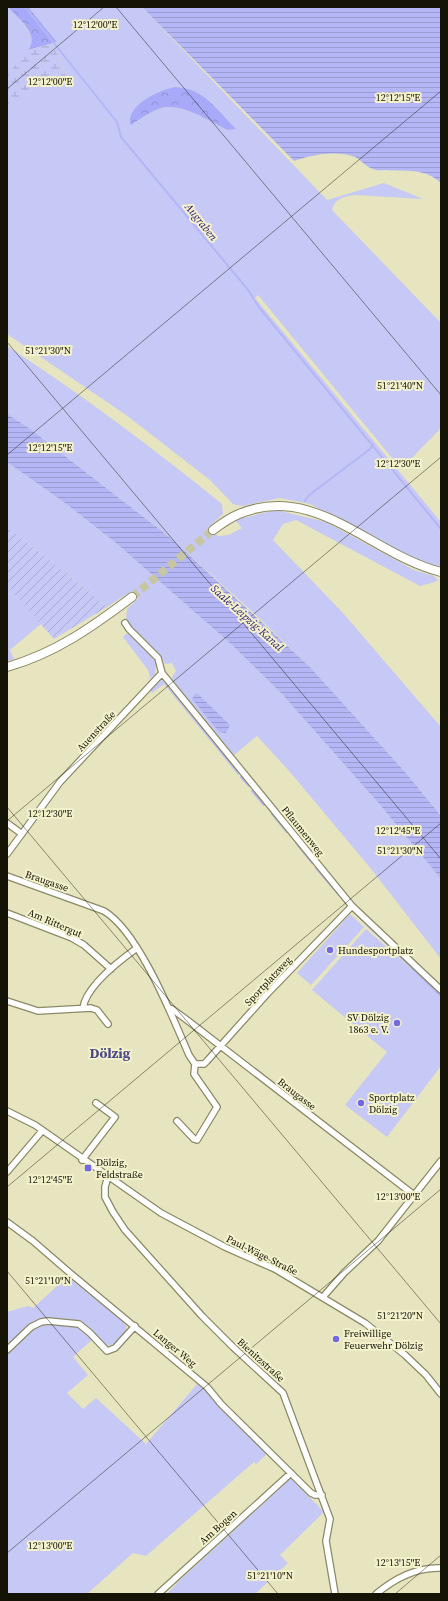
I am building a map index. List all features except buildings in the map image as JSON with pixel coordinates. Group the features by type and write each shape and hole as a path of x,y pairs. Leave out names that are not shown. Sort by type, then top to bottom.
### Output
{"street":[{"path":"213,530 238,514 256,508 275,505 295,508 327,518 404,558 441,572"},
{"path":"7,667 39,656 64,645 132,597"},
{"path":"125,623 129,629 158,658 162,673"},
{"name":"Auenstraße","path":"7,854 60,782 162,673"},
{"name":"Pflaumenweg","path":"162,673 352,906 441,990"},
{"path":"7,823 22,834"},
{"name":"Braugasse","path":"7,876 104,911 121,924 137,948 169,1008 189,1055 195,1064"},
{"name":"Sportplatzweg","path":"195,1064 204,1064 267,994 352,906"},
{"name":"Am Rittergut","path":"7,912 72,938 88,949 111,969"},
{"path":"83,1008 85,998 90,991 111,969 137,948"},
{"path":"7,1002 38,1011 83,1008 97,1010 108,1024"},
{"name":"Braugasse","path":"169,1008 177,1012 414,1195"},
{"path":"178,1121 194,1139 197,1140 217,1107 194,1074 195,1064"},
{"path":"82,1160 115,1117 96,1103"},
{"name":"Paul-Wäge-Straße","path":"7,1111 42,1131 161,1213 225,1246 275,1269 365,1323 388,1340 426,1375 441,1394"},
{"path":"7,1172 42,1131"},
{"path":"323,1297 344,1273 378,1241 441,1161"},
{"name":"Bienitzstraße","path":"108,1176 105,1187 105,1197 125,1230 232,1347 283,1393 330,1519 326,1541 335,1594"},
{"name":"Langer Weg","path":"7,1222 33,1241 51,1258 207,1387 221,1404 311,1492 315,1495 322,1495"},
{"path":"7,1350 31,1328 41,1322 48,1321 79,1324 107,1351 116,1348 135,1326"},
{"name":"Am Bogen","path":"158,1594 291,1473"},
{"path":"376,1594 406,1575 425,1569 441,1568"}],"green space":[{"path":"7,7 28,30 33,40 33,45 7,75"},
{"path":"8,7 28,7 57,42 28,50 32,39 30,33 27,27"},
{"path":"28,7 142,7 327,200 384,183 423,199 355,195 344,197 335,203 332,210 441,323 441,428 401,469 258,295 255,298 441,522 441,567 424,562 397,550 310,504 280,498 242,506 233,504 210,480 126,415 7,334 7,114 45,78 56,74 67,79 59,56 52,46 57,42","holes":["175,87 194,91 209,101 235,129 228,130 199,115 175,107 167,107 154,111 131,125"]},
{"path":"57,42 52,46 59,56 67,80 56,74 45,78 7,114 7,75 28,50"},
{"path":"175,87 194,91 202,96 209,101 236,129 228,130 199,115 175,107 167,107 154,111 131,125 131,116 139,104 161,91"},
{"path":"7,346 116,422 170,462 222,504 223,514 208,528 218,536 229,535 242,528 235,520 276,510 326,522 414,570 434,576 438,581 420,586 296,520 283,524 273,540 343,613 441,727 441,816 406,773 310,667 257,616 173,540 29,428 7,414"},
{"path":"7,462 65,503 116,543 232,645 281,693 381,806 441,879 441,959 372,870 290,772 257,736 234,755 173,681 172,677 176,671 172,663 165,664 162,658 129,627 126,620 127,609 138,599 130,592 107,607 74,579 7,527"},
{"path":"7,527 74,579 107,607 54,639 7,586"},
{"path":"7,586 41,624 10,650 14,659 7,661"},
{"path":"128,632 154,656 157,661 155,675 147,680 150,677 148,670 123,637"},
{"path":"160,680 167,681 241,773 238,775 164,684 152,693 149,689"},
{"name":"Hundesportplatz","path":"350,914 364,927 311,985 297,973"},
{"name":"SV Dölzig 1863 e. V.","path":"366,929 441,995 441,1066 387,1137 345,1105 387,1052 312,990"},
{"path":"68,1276 122,1320 126,1325 126,1329 120,1340 114,1344 106,1345 80,1322 45,1319 7,1347 7,1312 28,1306 33,1308"},
{"path":"47,1323 79,1326 93,1339 73,1357 88,1375 67,1393 83,1409 96,1398 146,1444 198,1383 268,1453 256,1464 254,1462 146,1556 133,1553 87,1594 7,1594 7,1353 36,1326"},
{"path":"291,1478 324,1512 280,1555 288,1563 255,1594 167,1594 179,1581"}],"water":[{"path":"142,7 441,7 441,183 428,174 421,172 375,170 368,167 355,157 347,155 324,154 294,161"},
{"name":"Saale-Leipzig-Kanal","path":"7,414 29,428 173,540 310,667 406,773 441,816 441,879 381,806 281,693 232,645 116,543 65,503 7,462"},
{"path":"195,694 198,694 230,725 226,733 219,732 192,699"}],"waterway":[{"name":"Augraben","path":"25,7 117,122 121,137 249,291 258,306 441,529"},
{"path":"305,501 308,496 370,449 373,444"},
{"path":"169,686 237,771"},
{"path":"241,777 249,786"},
{"path":"252,791 264,805"},
{"path":"272,814 287,832"},
{"path":"296,843 312,863"},
{"path":"316,868 340,896"},
{"path":"357,915 441,996"}],"tunnel":[{"path":"132,597 213,530"}],"place":[{"name":"Hundesportplatz","path":"330,950"},
{"name":"SV Dölzig 1863 e. V.","path":"397,1023"},
{"name":"Sportplatz Dölzig","path":"361,1103"},
{"name":"Dölzig, Feldstraße","path":"88,1168"},
{"name":"Freiwillige Feuerwehr Dölzig","path":"336,1339"}],"district":[{"name":"Dölzig","path":"110,1053"}]}
